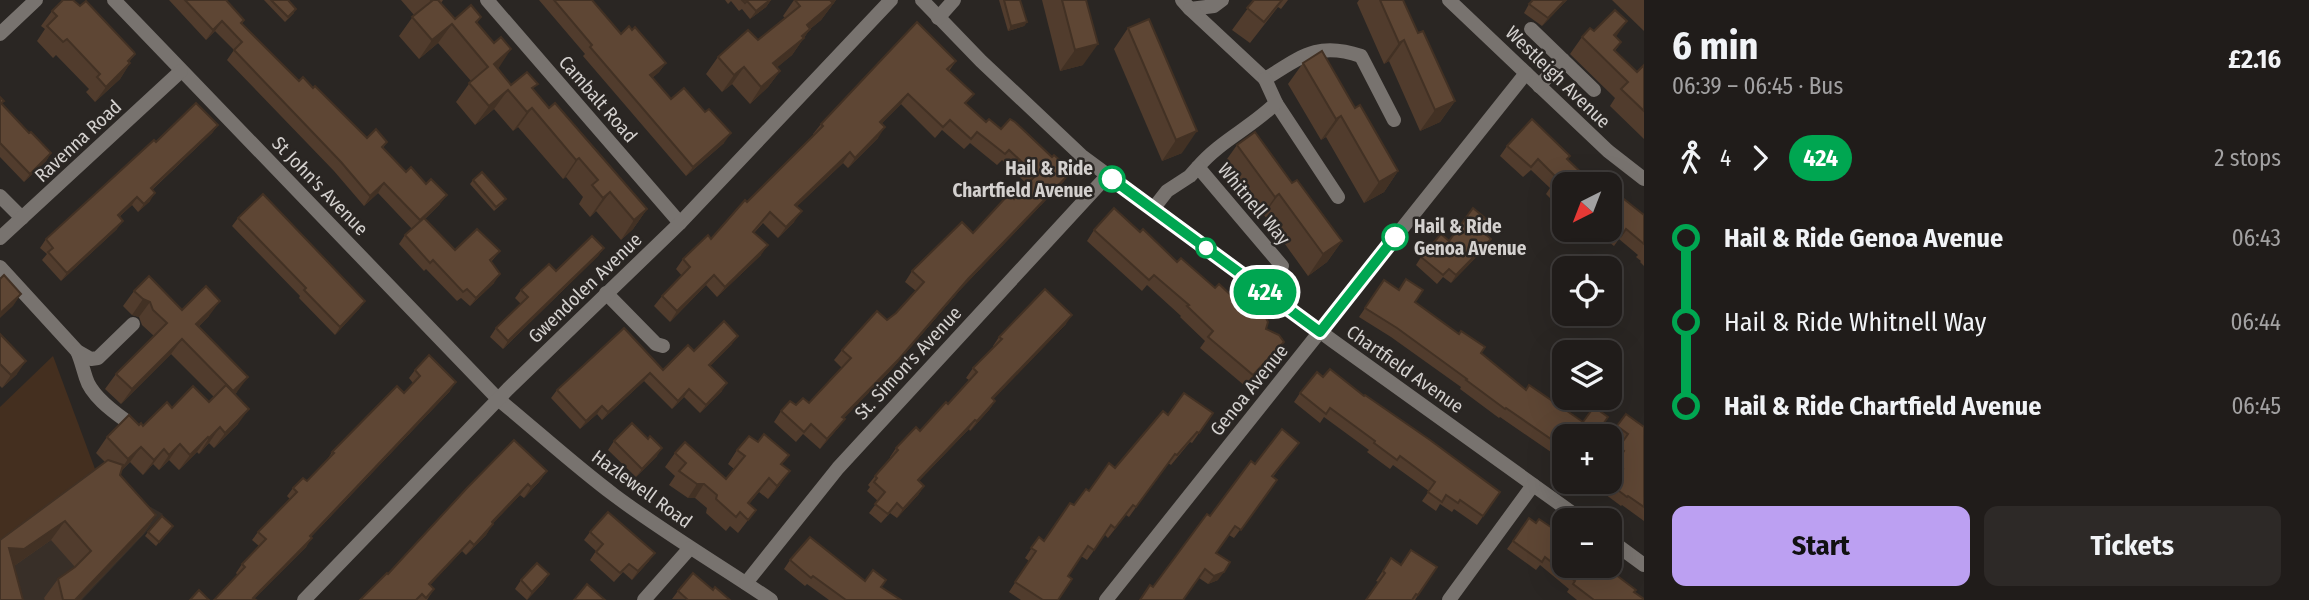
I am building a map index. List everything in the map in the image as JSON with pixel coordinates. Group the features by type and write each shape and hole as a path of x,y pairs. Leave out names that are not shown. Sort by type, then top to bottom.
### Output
{"street":[{"path":"0,34 36,0"},
{"name":"St John's Avenue","path":"114,0 498,399"},
{"name":"Cambalt Road","path":"487,0 680,223"},
{"name":"Gwendolen Avenue","path":"304,600 498,399 680,223 891,0"},
{"name":"Chartfield Avenue","path":"922,0 1053,131 1107,176 1565,508"},
{"path":"938,18 954,0"},
{"path":"1186,4 1214,5 1222,0"},
{"name":"Westleigh Avenue","path":"1449,0 1608,151 1644,178"},
{"path":"1186,4 1265,79 1276,103 1338,197"},
{"path":"1531,29 1594,90"},
{"path":"1265,79 1306,54 1341,49 1361,56 1394,120"},
{"path":"1539,86 1563,60"},
{"name":"Ravenna Road","path":"0,238 181,71"},
{"name":"Genoa Avenue","path":"1106,600 1526,73"},
{"name":"Whitnell Way","path":"1153,209 1167,191 1190,176 1219,146 1263,116 1276,103"},
{"name":"Whitnell Way","path":"1198,167 1282,266"},
{"name":"St. Simon's Avenue","path":"746,583 838,468 1107,176"},
{"path":"0,196 22,218"},
{"path":"0,267 77,351 85,368 86,381 112,411 125,420"},
{"path":"606,293 656,344 663,346"},
{"path":"77,351 91,359 98,358 133,324"},
{"name":"Hazlewell Road","path":"498,399 601,485 690,548 771,600"},
{"path":"1449,600 1533,485"},
{"path":"644,600 690,548"},
{"path":"1622,549 1644,565"}],"shaded area":[{"path":"53,356 98,477 0,549 0,407"},
{"path":"98,477 163,514 82,600 0,600 0,549"}],"building":[{"path":"63,0 73,0 80,6 86,1 135,54 128,61 130,63 106,87 97,77 100,74 67,39 63,42 47,26 57,16 52,11"},
{"path":"185,0 226,0 244,20 241,23 299,81 303,77 313,88 315,86 367,138 376,129 387,142 382,147 406,172 411,167 426,184 431,179 447,195 420,220 384,183 370,196 234,50 242,42 222,21 213,30"},
{"path":"271,0 288,0 296,9 288,17"},
{"path":"431,0 438,0 455,19 471,5 481,17 476,22 494,43 501,37 511,49 494,64 511,85 527,72 538,84 532,88 549,108 555,103 647,209 634,220 610,192 603,198 592,185 598,180 579,158 576,160 532,108 527,112 508,90 489,106 469,83 488,67 452,24 432,40 412,17"},
{"path":"554,0 592,0 621,34 629,26 632,30 635,27 666,63 650,75 671,99 684,88 705,112 709,109 731,133 693,167 590,47 592,45"},
{"path":"742,0 770,0 756,11 747,1 745,3"},
{"path":"795,0 833,0 833,3 807,25 810,29 802,36 804,38 773,63 780,71 761,87 744,67 734,75 718,57 748,30 758,40 800,6"},
{"path":"1004,0 1020,0 1027,22 1011,26"},
{"path":"1062,0 1086,0 1098,44 1075,50"},
{"path":"1254,0 1282,0 1264,22 1247,8"},
{"path":"1380,0 1403,0 1418,33 1423,31 1455,101 1435,110 1404,40 1399,43"},
{"path":"1533,0 1565,0 1548,18 1529,4"},
{"path":"1615,10 1627,21 1614,35 1621,42 1614,50 1637,72 1644,65 1644,111 1621,89 1628,82 1582,37 1590,28 1594,31"},
{"path":"1149,19 1197,131 1176,140 1128,28"},
{"path":"917,22 956,61 947,69 974,94 965,103 986,122 989,119 1001,129 1010,119 1015,122 1052,157 1054,155 1072,171 968,279 899,359 842,417 845,419 827,439 811,424 804,432 781,411 790,401 796,405 803,398 809,403 851,358 842,350 877,311 887,320 896,313 924,282 912,271 962,222 973,233 1009,194 1014,199 1036,175 1009,150 1005,154 977,132 971,139 950,120 943,127 908,94 880,122 885,127 855,158 850,152 795,205 802,211 786,227 770,212 753,232 768,245 725,287 714,275 677,311 662,296 690,267 683,259 708,235 711,239 745,200 747,202 823,126 821,124"},
{"path":"1322,51 1355,108 1360,105 1398,171 1379,182 1341,116 1336,119 1303,63"},
{"path":"0,97 4,101 1,103 51,153 30,174 0,143"},
{"path":"196,103 218,125 151,188 155,193 144,204 137,197 118,215 123,221 67,273 48,252 53,248 46,239"},
{"path":"1532,119 1570,156 1567,159 1581,172 1552,173 1538,159 1531,167 1507,146"},
{"path":"1255,132 1292,183 1297,180 1342,241 1323,254 1279,194 1275,197 1237,145"},
{"path":"482,172 506,199 496,207 473,180"},
{"path":"263,194 365,301 340,327 238,218"},
{"path":"1622,198 1644,215 1644,244 1626,229 1622,235"},
{"path":"1114,208 1140,232 1143,229 1177,262 1181,258 1215,288 1219,284 1253,316 1266,318 1266,329 1279,335 1284,342 1253,375 1208,337 1213,331 1187,306 1189,305 1154,275 1149,280 1094,230"},
{"path":"1473,208 1491,223 1484,233 1491,239 1456,275 1449,269 1443,275 1421,257 1441,234 1449,241"},
{"path":"424,218 455,250 477,229 500,251 490,260 500,274 476,298 467,289 463,292 433,260 430,263 405,235"},
{"path":"592,236 604,248 508,341 496,328 528,297 521,290 549,264 556,271"},
{"path":"4,275 21,294 0,313 0,279"},
{"path":"149,276 182,310 206,286 220,301 196,324 248,377 233,391 182,339 132,389 116,374 167,323 153,310 150,302 134,291"},
{"path":"1406,279 1423,290 1415,302 1459,334 1461,331 1485,347 1481,353 1526,390 1529,385 1552,401 1552,410 1565,410 1583,422 1592,410 1598,410 1608,417 1603,424 1552,424 1552,440 1365,308 1384,280 1399,290"},
{"path":"1045,289 1072,315 992,398 995,401 977,421 975,420 918,480 924,486 903,509 897,503 888,514 875,504 885,492 874,482 877,478 875,476 916,427 920,431 946,402 948,404 977,372 973,368 1002,339 999,337"},
{"path":"724,321 738,336 709,365 727,383 706,405 689,389 678,401 650,373 608,412 602,406 586,421 557,390 624,328 663,370 688,345 694,351"},
{"path":"0,334 26,361 11,375 0,364"},
{"path":"429,355 456,382 253,598 256,600 214,600 245,567 242,564 266,539 258,532 297,492 293,488 303,478 307,481 397,386 404,393 420,376 415,370"},
{"path":"1330,369 1500,492 1483,516 1460,500 1458,503 1446,495 1442,502 1428,492 1435,482 1400,456 1397,460 1330,408 1326,414 1300,393 1317,372 1323,377"},
{"path":"226,385 249,409 225,433 220,427 190,455 180,444 169,455 164,449 154,460 141,447 128,459 107,437 129,415 143,426 167,402 172,408 193,386 209,402"},
{"path":"1184,393 1213,413 1199,433 1175,454 1136,507 1133,505 1115,528 1111,525 1094,550 1088,546 1068,576 1072,579 1058,600 1043,600 1015,582 1036,551 1031,548 1039,537 1044,541 1070,503 1074,505 1086,489 1089,491 1109,463 1115,468 1163,411 1168,415"},
{"path":"1626,414 1644,427 1644,507 1622,493 1622,443 1628,434 1622,430 1622,424 1618,424"},
{"path":"632,423 662,448 642,469 614,441"},
{"path":"1282,429 1299,443 1272,476 1277,480 1241,530 1235,526 1216,553 1230,562 1224,572 1214,576 1205,569 1183,600 1140,600 1150,585 1153,587 1207,514 1210,516 1251,461 1255,464"},
{"path":"764,434 789,455 781,464 790,471 777,486 769,478 748,503 756,510 748,520 740,512 736,517 704,484 697,484 679,471 686,463 675,453 685,442 726,479 745,456 737,450 749,436 758,442"},
{"path":"514,440 547,471 531,487 528,484 474,545 470,541 429,584 434,589 426,598 422,594 416,600 360,600 388,574"},
{"path":"108,460 123,465 120,475 156,515 75,600 63,600 58,579 91,551 65,521 24,549 9,548 23,600 0,600 0,540"},
{"path":"608,512 655,553 638,571 629,564 620,573 596,552 603,544 590,532"},
{"path":"162,516 173,526 159,542 148,532"},
{"path":"1529,518 1536,523 1539,519 1552,528 1552,563 1545,557 1542,562 1513,541"},
{"path":"810,537 865,581 873,570 886,580 881,587 901,600 846,600 813,576 811,578 790,560"},
{"path":"1411,550 1437,567 1418,595 1412,600 1366,600 1385,573 1383,571 1391,558 1401,565"},
{"path":"537,563 549,574 532,592 521,580"},
{"path":"693,573 730,600 688,600 678,591"},
{"path":"1571,578 1620,578 1644,600 1594,600 1573,584 1575,581"},
{"path":"587,584 605,600 574,600"},
{"path":"199,590 209,600 190,600"}],"bus line":[{"name":"424","path":"1112,179 1320,332 1395,237"}],"place":[{"name":"Hail & Ride Chartfield Avenue","path":"1112,179"},
{"name":"Hail & Ride Genoa Avenue","path":"1395,237"}]}
